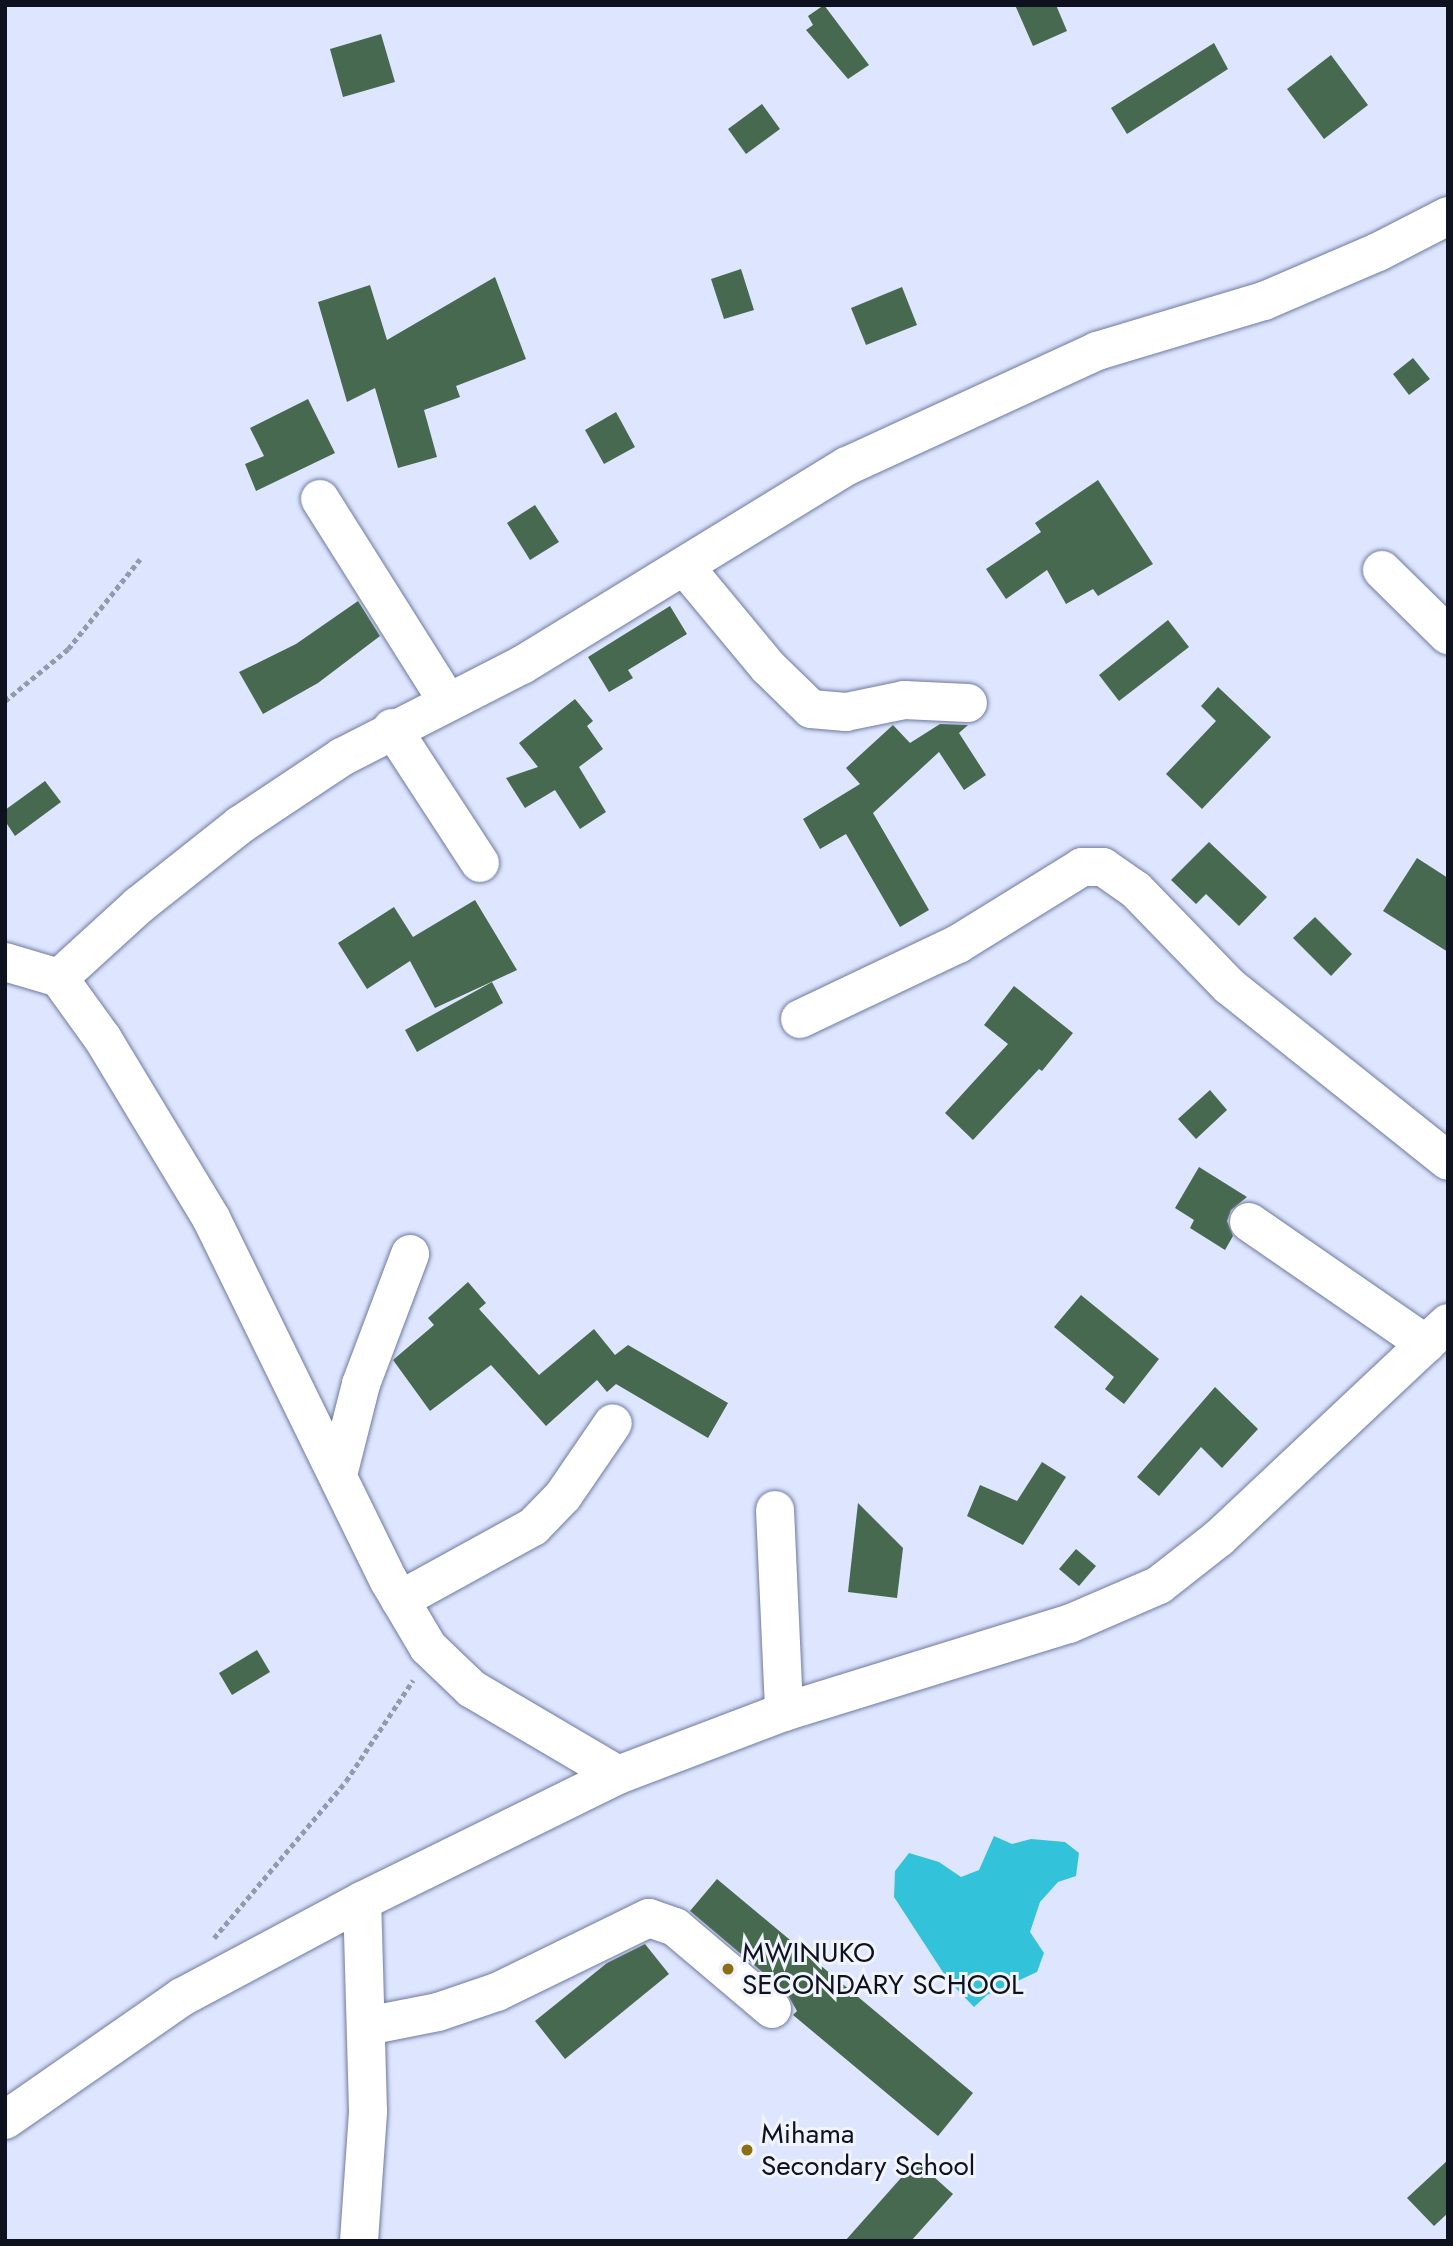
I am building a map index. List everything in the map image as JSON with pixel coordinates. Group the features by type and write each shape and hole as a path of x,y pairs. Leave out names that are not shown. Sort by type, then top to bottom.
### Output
{"street":[{"path":"59,978 139,905 240,825 392,728 522,665 685,567 761,516 847,466 984,400 1097,351 1264,301 1378,253 1448,216"},
{"path":"320,499 447,701"},
{"path":"685,567 768,667 811,709 846,712 916,699 968,703"},
{"path":"1382,570 1448,635"},
{"path":"392,728 480,863"},
{"path":"800,1018 958,944 1082,867 1103,867 1136,890 1229,986 1448,1161"},
{"path":"5,962 59,978 103,1040 211,1218 400,1600 428,1647 472,1689 618,1775"},
{"path":"5,2120 181,1997 362,1901 618,1775 784,1712 1069,1624 1159,1585 1230,1529 1437,1334 1249,1222"},
{"path":"338,1475 361,1384 410,1254"},
{"path":"400,1600 533,1527 564,1496 612,1423"},
{"path":"775,1510 784,1712"},
{"path":"359,2241 368,2111 362,1901"},
{"path":"367,2026 439,2012 497,1992 649,1918 668,1922 772,2009"}],"path":[{"path":"5,701 68,649 140,559"},
{"path":"209,1944 346,1781 395,1713 428,1647"}],"water":[{"path":"994,1836 1012,1844 1031,1839 1065,1842 1079,1853 1076,1876 1058,1882 1040,1902 1030,1932 1044,1953 1037,1972 987,1995 974,2007 948,1980 894,1897 895,1871 909,1853 939,1862 961,1877 979,1870"}],"building":[{"path":"824,5 869,65 848,79 806,30 813,25 808,16"},
{"path":"1015,5 1056,5 1067,31 1033,46"},
{"path":"381,34 395,82 343,97 330,49"},
{"path":"1214,43 1228,69 1127,134 1111,108"},
{"path":"1331,55 1368,105 1324,139 1287,89"},
{"path":"762,104 780,129 746,154 728,129"},
{"path":"741,269 754,310 724,319 711,279"},
{"path":"495,277 526,359 456,386 460,397 424,410 437,457 398,468 375,388 347,402 318,302 370,285 387,340"},
{"path":"902,287 917,325 866,345 851,308"},
{"path":"1413,358 1430,379 1409,395 1393,374"},
{"path":"308,399 335,453 256,491 245,464 264,456 250,428"},
{"path":"616,412 635,447 604,464 585,430"},
{"path":"1098,480 1153,564 1098,596 1093,589 1066,604 1047,570 1006,599 986,569 1041,532 1035,523"},
{"path":"535,505 559,542 530,560 507,523"},
{"path":"358,601 380,636 318,683 263,714 239,672 296,644"},
{"path":"670,606 687,634 628,670 633,678 609,692 588,657"},
{"path":"1168,620 1189,647 1119,701 1099,675"},
{"path":"1218,687 1271,737 1202,809 1166,774 1216,721 1201,706"},
{"path":"575,699 593,721 587,726 603,749 579,767 606,812 580,829 555,790 525,808 506,778 538,767 519,743"},
{"path":"940,724 968,725 959,733 986,775 964,790 939,752 873,813 929,910 900,927 846,834 820,849 803,819 860,784 846,768 893,725 910,743"},
{"path":"45,781 61,802 15,836 5,821 5,810"},
{"path":"1209,842 1267,897 1239,926 1206,894 1196,904 1171,880"},
{"path":"1417,858 1448,878 1448,952 1383,911"},
{"path":"475,900 517,970 435,1008 410,961 367,989 338,943 394,907 413,937"},
{"path":"1315,917 1352,954 1331,976 1293,938"},
{"path":"492,982 503,1003 417,1052 405,1030"},
{"path":"1014,986 1073,1033 1042,1071 1039,1069 973,1140 945,1113 1008,1044 984,1025"},
{"path":"1210,1090 1227,1110 1196,1139 1178,1119"},
{"path":"1199,1167 1247,1197 1231,1210 1227,1221 1233,1236 1225,1250 1190,1228 1194,1220 1175,1208"},
{"path":"468,1282 486,1303 479,1309 539,1375 594,1329 615,1355 628,1345 728,1403 708,1438 616,1384 607,1392 597,1380 546,1426 491,1365 430,1411 393,1360 434,1325 428,1318"},
{"path":"1081,1295 1159,1359 1124,1404 1105,1389 1114,1377 1054,1327"},
{"path":"1215,1387 1258,1429 1222,1468 1201,1447 1159,1496 1137,1477"},
{"path":"1042,1462 1066,1477 1023,1545 967,1516 980,1485 1017,1501"},
{"path":"858,1503 903,1548 897,1598 848,1592"},
{"path":"1076,1549 1096,1566 1079,1586 1059,1569"},
{"path":"257,1650 270,1672 232,1695 219,1673"},
{"path":"717,1879 973,2093 938,2136 793,2015 797,2011 786,1992 690,1911"},
{"path":"645,1944 669,1974 565,2059 535,2021 607,1963"},
{"path":"1448,2160 1448,2213 1434,2226 1407,2198"},
{"path":"916,2161 953,2194 911,2241 845,2241"}],"place":[{"name":"MWINUKO SECONDARY SCHOOL","path":"728,1969"},
{"name":"Mihama Secondary School","path":"747,2150"}]}
